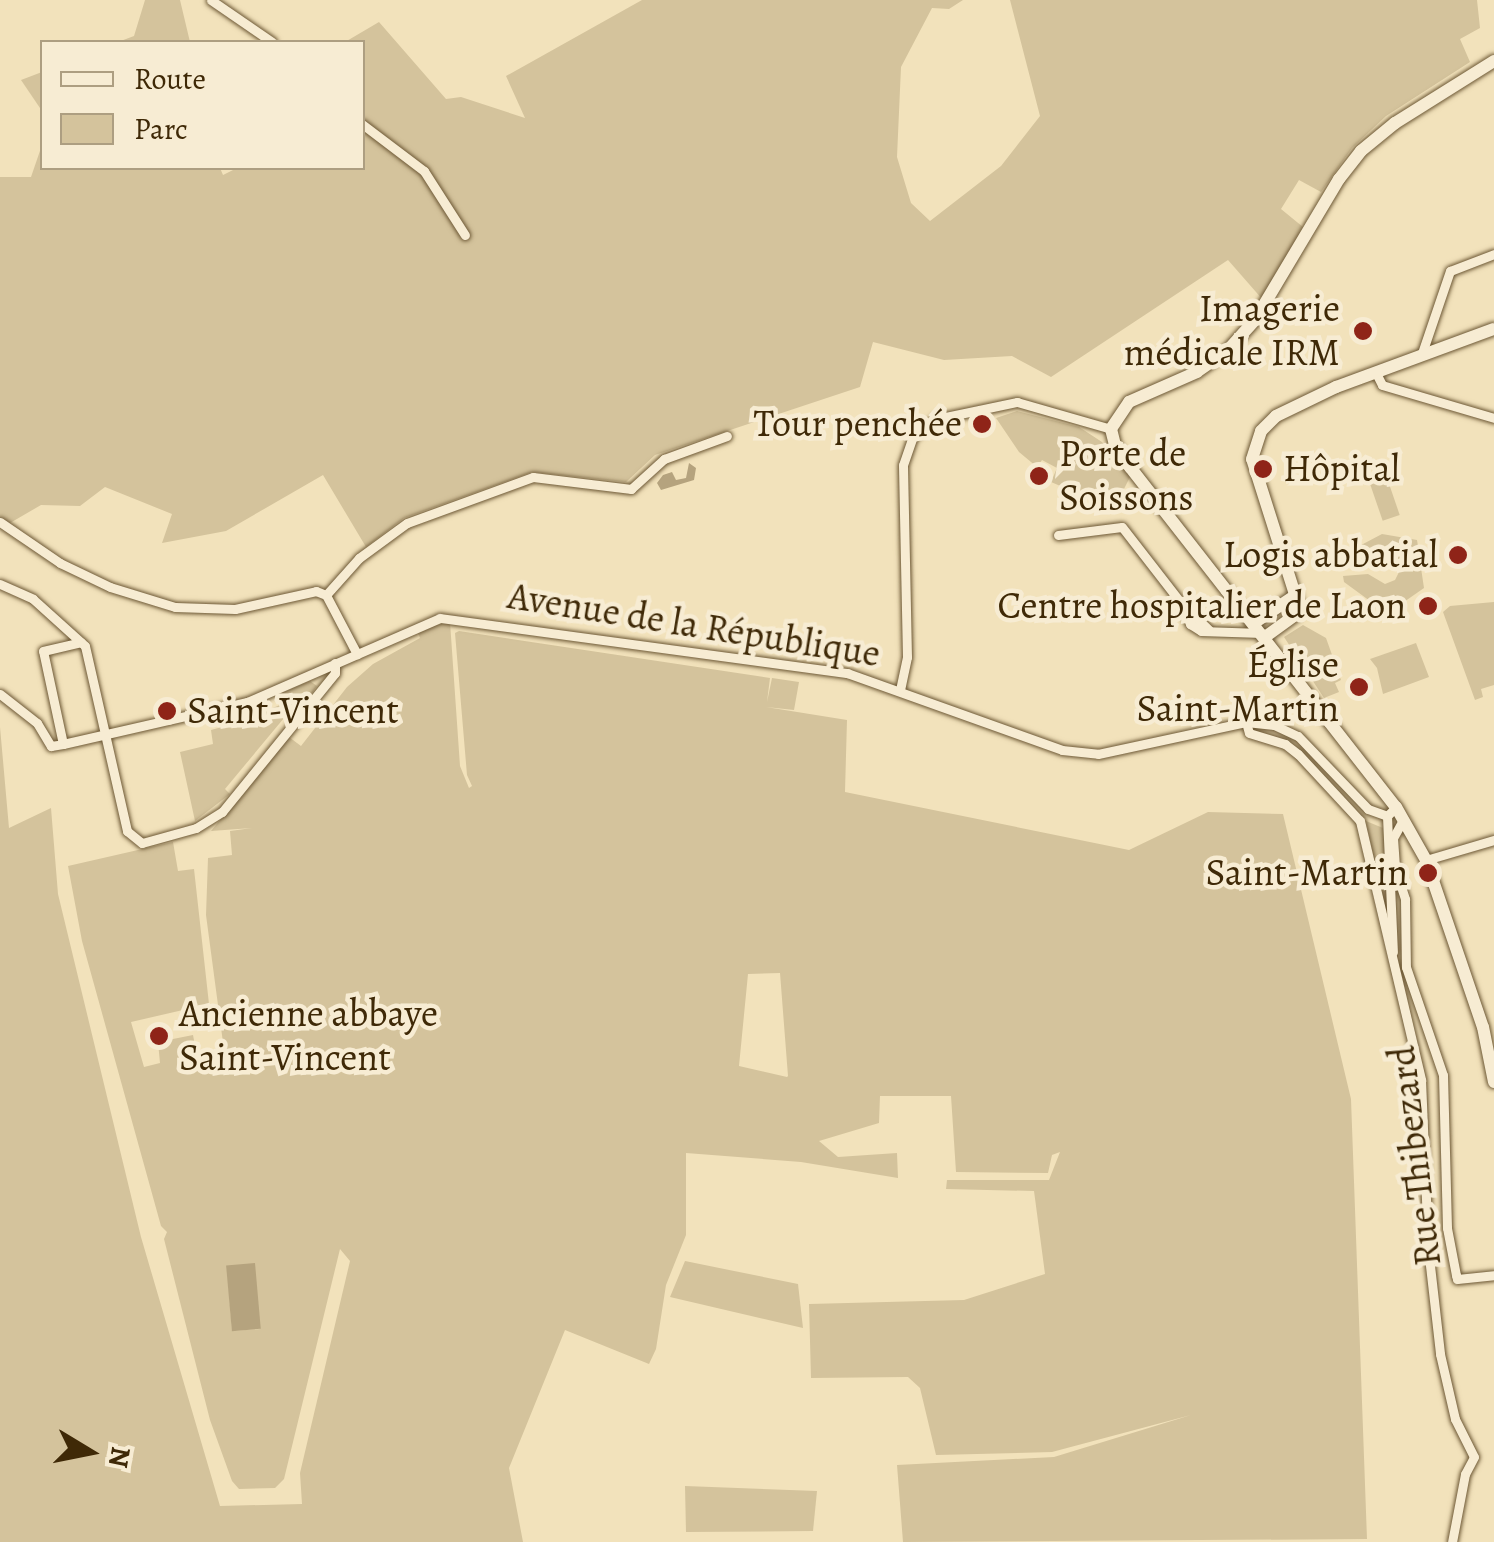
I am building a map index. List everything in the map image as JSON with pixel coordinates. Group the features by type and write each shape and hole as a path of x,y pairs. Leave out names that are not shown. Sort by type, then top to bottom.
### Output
{"main road":[{"path":"1494,61 1377,136 1339,179 1255,320 1228,350 1197,372 1129,402 1111,429 1115,445 1130,467 1258,628 1426,860 1489,1025 1494,1082"},
{"path":"1258,628 1296,594 1252,458 1254,442 1276,416 1376,372 1494,329"}],"street":[{"path":"211,0 269,40"},
{"path":"365,126 424,171 465,235"},
{"path":"1420,356 1450,271 1494,254"},
{"path":"1376,372 1382,385 1494,418"},
{"path":"900,690 907,657 904,454 913,436 936,419 1017,402 1111,429"},
{"path":"326,595 360,558 407,523 532,477 631,489 664,459 728,436"},
{"path":"0,522 42,554 110,587 175,606 234,609 316,591 326,595 356,654"},
{"path":"1058,535 1122,527 1181,602 1190,624 1201,632 1258,628"},
{"path":"0,584 33,599 89,654 127,831 142,843 196,828 222,812 335,672 336,663"},
{"name":"Avenue de la République","path":"0,694 37,723 51,746 63,744 247,702 429,620 452,618 847,672 1062,750 1098,754 1246,722 1274,725 1298,736 1368,809 1395,814"},
{"path":"1236,631 1253,636 1258,628"},
{"path":"63,744 43,651 81,642"},
{"path":"1246,722 1249,733 1285,744 1298,754 1360,821 1421,1080 1428,1248 1444,1365 1454,1419 1474,1457 1465,1474 1452,1542"},
{"path":"1392,964 1395,814"},
{"name":"Rue Thibezard","path":"1395,814 1395,868 1404,899 1406,967 1443,1075 1447,1228 1456,1279 1494,1275"},
{"path":"1426,860 1494,840"}],"green space":[{"path":"145,0 180,0 190,40 123,40 134,36"},
{"path":"642,0 963,0 949,9 932,8 901,67 897,157 911,203 930,221 1001,166 1040,116 1010,0 1477,0 1480,28 1460,39 1470,62 1386,116 1352,148 1321,192 1299,180 1281,209 1303,227 1263,300 1228,260 1051,377 1012,356 944,360 873,342 860,387 655,455 626,482 532,472 404,518 366,547 323,475 226,531 162,543 172,514 105,487 80,506 41,505 10,523 0,519 0,177 31,177 40,151 40,170 221,170 223,175 233,170 365,170 365,40 348,40 379,22 446,99 461,97 525,118 506,76"},
{"path":"40,73 40,108 21,80"},
{"path":"1017,411 1079,427 1102,442 1130,477 1116,505 1110,507 1051,482 1057,468 1042,460 1037,467 1019,452 996,418"},
{"path":"1387,478 1400,515 1383,521 1370,484"},
{"path":"1382,534 1417,540 1420,559 1399,561 1382,551 1367,564 1343,567 1346,553"},
{"path":"1421,568 1424,588 1401,604 1370,601 1344,582 1343,576 1368,574 1385,584 1395,580 1400,570"},
{"path":"1494,602 1494,685 1481,689 1483,697 1475,700 1443,612 1450,606"},
{"path":"450,622 460,766 469,788 472,786 467,775 455,633 459,631 770,678 767,702 772,678 799,682 794,710 766,707 847,720 845,792 1129,850 1208,812 1283,814 1351,1099 1367,1539 903,1542 897,1465 1054,1457 1191,1415 1052,1452 936,1455 920,1388 908,1377 811,1378 809,1304 964,1300 1045,1274 1034,1191 946,1189 947,1180 1049,1180 1060,1152 1052,1155 1048,1173 956,1172 951,1096 880,1096 879,1123 819,1141 838,1157 897,1153 898,1178 801,1162 686,1153 686,1235 666,1285 656,1349 649,1364 565,1330 509,1468 523,1542 0,1542 0,727 9,828 51,808 58,894 141,1237 220,1506 302,1504 300,1473 350,1261 340,1249 284,1479 275,1488 239,1489 232,1481 210,1420 164,1239 167,1232 161,1226 82,941 68,866 173,842 178,871 194,869 209,1004 131,1022 144,1067 160,1063 158,1042 193,1035 197,1056 224,1050 206,915 208,858 232,855 230,831 252,828 211,831 289,737 301,746 347,687 373,664 420,638 417,630","holes":["780,973 788,1076 787,1077 739,1066 748,974","227,1266 260,1329 232,1331"]},
{"path":"1303,625 1326,638 1341,680 1335,683 1339,692 1324,698 1284,637"},
{"path":"1416,643 1429,677 1383,694 1377,668 1370,659"},
{"path":"310,681 317,686 300,710 294,706 225,789 230,794 195,821 180,752 213,744 211,730 229,725 229,716 246,710 250,717 280,705 277,695"},
{"path":"1366,821 1383,828 1393,933 1389,933"},
{"path":"685,1261 798,1284 803,1328 670,1297"},
{"path":"685,1486 817,1491 813,1531 686,1532"}],"shaded area":[{"path":"689,463 696,468 694,480 661,490 657,483 663,475 672,472 676,480 686,478"},
{"path":"255,1263 261,1329 232,1331 226,1266"}],"place":[{"name":"Imagerie médicale IRM","path":"1363,331"},
{"name":"Tour penchée","path":"982,424"},
{"name":"Hôpital","path":"1263,469"},
{"name":"Porte de Soissons","path":"1039,476"},
{"name":"Logis abbatial","path":"1458,555"},
{"name":"Centre hospitalier de Laon","path":"1428,606"},
{"name":"Église Saint-Martin","path":"1359,687"},
{"name":"Saint-Vincent","path":"167,711"},
{"name":"Saint-Martin","path":"1428,873"},
{"name":"Ancienne abbaye Saint-Vincent","path":"159,1036"}]}
